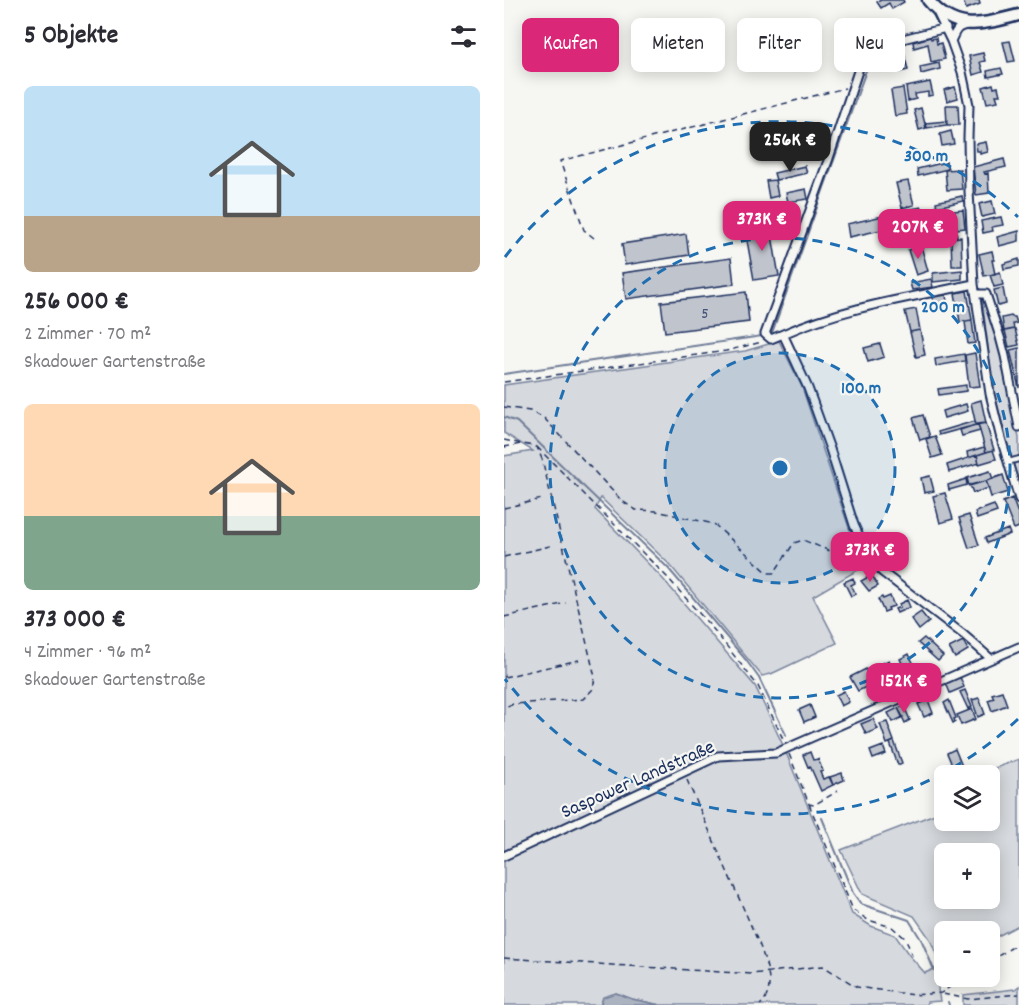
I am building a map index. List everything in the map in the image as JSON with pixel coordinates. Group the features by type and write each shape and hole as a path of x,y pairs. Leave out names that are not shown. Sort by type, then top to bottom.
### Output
{"street":[{"path":"931,4 949,17 969,25"},
{"path":"931,4 951,41 962,72 969,105 969,191 974,284 990,394 1019,499"},
{"path":"951,41 960,26 1019,15"},
{"path":"946,28 869,49 863,56 829,158 765,334 771,339 807,324 854,309 974,284"},
{"path":"976,294 986,294 1000,337 1019,427"},
{"path":"783,334 808,388 854,525 867,554 882,573 964,635 990,658"},
{"name":"Saspower Landstraße","path":"504,856 717,756 776,753 1019,646"}],"lane":[{"path":"1008,462 1019,459"}],"path":[{"path":"594,238 584,230 560,161 852,86"},
{"path":"504,382 726,351 771,339"},
{"path":"504,407 530,411 544,418 622,501 636,510 714,524 768,573 774,573 794,543 803,540 874,564"},
{"path":"504,440 537,447 667,577 714,630 758,686 788,748 853,910 868,920 892,927 906,939 912,956"},
{"path":"504,447 524,444"},
{"path":"504,707 513,704 583,699 593,689 595,677 542,459 537,447"},
{"path":"504,508 542,499"},
{"path":"504,556 554,545"},
{"path":"504,617 566,603"},
{"path":"504,677 579,660"},
{"path":"683,771 760,945 769,972 766,1000 760,1005"},
{"path":"809,804 814,804 838,791"},
{"path":"1000,955 1019,943"},
{"path":"504,958 752,974 823,966 857,987 914,995 941,993 968,999 1019,994"},
{"path":"941,993 950,987"}],"shaded area":[{"path":"982,298 985,298 997,337 1019,438 1019,485 993,389"},
{"path":"779,341 802,387 849,528 868,564 813,596 837,643 762,676 670,565 601,498 595,509 663,579 755,686 782,743 852,914 871,926 895,935 925,973 934,969 934,987 938,987 940,1001 927,1002 926,1005 660,1005 616,993 601,1003 602,1005 504,1005 504,456 533,451 504,433 504,385 745,351"},
{"path":"1019,759 1019,925 1000,935 1000,921 934,921 934,949 914,916 862,894 841,850 934,814 934,831 1000,831 1000,766"},
{"path":"1019,986 1019,1005 963,1005 963,995 1015,989"},
{"path":"616,993 660,1005 602,1005 603,997"}],"building":[{"path":"903,0 904,2 892,9 889,3 881,8 877,2"},
{"path":"963,0 979,0 980,4 966,9"},
{"path":"930,37 931,39 936,38 937,44 941,43 945,59 931,62 928,44 914,48 913,42"},
{"path":"1010,41 1015,61 1008,62 1003,42"},
{"path":"983,53 985,61 980,62 983,72 973,75 969,56"},
{"path":"939,63 940,69 921,74 920,67"},
{"path":"1001,68 1003,74 988,77 987,71"},
{"path":"930,82 933,95 928,96 928,92 915,94 916,99 908,101 906,87"},
{"path":"993,84 994,88 998,87 1000,95 996,95 998,101 987,103 983,87"},
{"path":"955,87 958,98 947,101 944,90"},
{"path":"903,88 907,114 895,116 891,90"},
{"path":"946,105 958,105 959,125 947,125"},
{"path":"921,108 926,128 919,130 914,110"},
{"path":"946,121 947,125 927,128 926,123"},
{"path":"951,131 954,144 942,146 940,134"},
{"path":"986,142 988,152 980,154 976,144"},
{"path":"1004,159 1006,167 984,172 988,173 989,193 976,195 973,167"},
{"path":"946,162 948,169 918,176 917,169"},
{"path":"805,166 807,173 776,180 774,173"},
{"path":"960,169 962,189 947,190 945,170"},
{"path":"775,180 778,196 769,198 766,181"},
{"path":"908,181 914,205 902,208 896,183"},
{"path":"806,189 808,199 788,202 786,193"},
{"path":"962,196 963,201 937,207 936,202"},
{"path":"992,201 995,214 982,217 979,204"},
{"path":"921,207 925,228 914,231 910,209"},
{"path":"963,210 965,228 957,229 954,211"},
{"path":"901,212 904,225 849,237 847,224"},
{"path":"1001,217 1003,225 992,227 993,231 983,233 981,221"},
{"path":"770,224 779,276 754,280 745,229"},
{"path":"956,230 957,236 926,241 925,235"},
{"path":"1019,231 1019,241 999,246 997,237"},
{"path":"686,234 689,255 625,265 622,244"},
{"path":"961,237 962,266 952,266 951,238"},
{"path":"921,246 928,271 916,275 908,250"},
{"path":"992,251 995,274 984,276 979,254"},
{"path":"731,258 734,284 626,299 622,273"},
{"path":"1019,259 1019,266 1004,269 1003,264"},
{"path":"962,270 962,279 933,282 933,273"},
{"path":"1000,272 1003,285 994,287 990,275"},
{"path":"931,279 933,287 912,290 910,283"},
{"path":"1003,288 1006,304 998,306 994,290"},
{"path":"967,291 972,320 960,322 955,293"},
{"path":"746,292 749,322 665,332 661,302"},
{"path":"946,295 947,302 934,304 933,297"},
{"path":"916,309 920,330 910,332 905,311"},
{"path":"1015,317 1017,323 1013,324 1014,329 1004,331 1002,318"},
{"path":"972,321 975,343 968,344 965,322"},
{"path":"1015,329 1019,345 1009,347 1005,331"},
{"path":"920,330 925,355 916,357 910,332"},
{"path":"880,344 884,357 868,362 864,348"},
{"path":"1019,348 1019,388 1010,350"},
{"path":"975,353 980,386 969,387 965,355"},
{"path":"964,354 965,361 936,366 935,359"},
{"path":"966,385 966,391 939,395 938,389"},
{"path":"981,400 986,423 976,425 971,403"},
{"path":"966,404 968,411 944,418 942,411"},
{"path":"923,415 930,437 920,440 913,418"},
{"path":"975,421 976,425 939,435 938,432"},
{"path":"986,423 994,450 986,452 978,424"},
{"path":"978,424 980,431 962,436 960,430"},
{"path":"935,436 942,455 932,458 926,439"},
{"path":"984,447 986,452 968,458 967,452"},
{"path":"993,450 996,459 979,464 977,455"},
{"path":"977,455 979,463 949,472 947,465"},
{"path":"990,471 993,479 969,486 967,478"},
{"path":"1003,475 1008,492 991,497 986,481"},
{"path":"930,476 934,491 924,493 921,478"},
{"path":"966,479 967,485 949,490 948,485"},
{"path":"986,481 989,488 973,493 970,485"},
{"path":"945,493 953,519 940,523 933,496"},
{"path":"1012,498 1019,516 1019,527 1014,529 1003,502"},
{"path":"994,505 997,512 977,519 975,512"},
{"path":"969,515 979,545 969,548 959,518"},
{"path":"1008,529 1010,534 987,543 985,538"},
{"path":"872,575 878,586 869,591 861,581"},
{"path":"853,578 855,583 851,585 856,594 851,596 844,582"},
{"path":"890,596 894,606 884,612 878,599"},
{"path":"907,600 910,607 897,613 895,609"},
{"path":"921,612 929,622 919,630 911,619"},
{"path":"924,638 943,656 938,661 918,643"},
{"path":"963,641 968,650 955,658 949,648"},
{"path":"909,654 916,669 908,674 900,659"},
{"path":"889,660 894,670 884,675 878,665"},
{"path":"866,669 874,683 858,691 850,677"},
{"path":"960,677 964,687 950,693 946,683"},
{"path":"965,690 972,707 968,709 960,692"},
{"path":"844,691 849,702 841,706 836,695"},
{"path":"1002,691 1007,705 992,711 988,700 994,698 992,694"},
{"path":"979,698 985,714 978,717 972,700"},
{"path":"928,700 933,713 924,717 918,704"},
{"path":"949,700 956,718 953,723 944,703"},
{"path":"810,705 815,717 804,722 799,710"},
{"path":"904,706 910,720 905,723 898,708"},
{"path":"898,708 903,717 893,722 888,713"},
{"path":"972,709 976,719 961,725 957,715"},
{"path":"873,719 878,729 866,734 861,724"},
{"path":"887,722 894,741 887,744 880,724"},
{"path":"894,741 902,763 898,765 890,743"},
{"path":"883,746 886,754 873,759 870,751"},
{"path":"955,749 962,765 952,765 947,753"},
{"path":"810,752 813,760 818,759 823,771 820,772 823,779 829,777 833,785 821,791 803,755"},
{"path":"842,773 844,780 833,785 830,777"}],"waterway":[{"path":"980,18 1019,8"},
{"path":"772,333 865,72"},
{"path":"504,374 762,336"},
{"path":"504,417 517,422 668,568 759,678 786,735"},
{"path":"822,818 853,893 861,904 909,920 922,941 934,970"}]}
